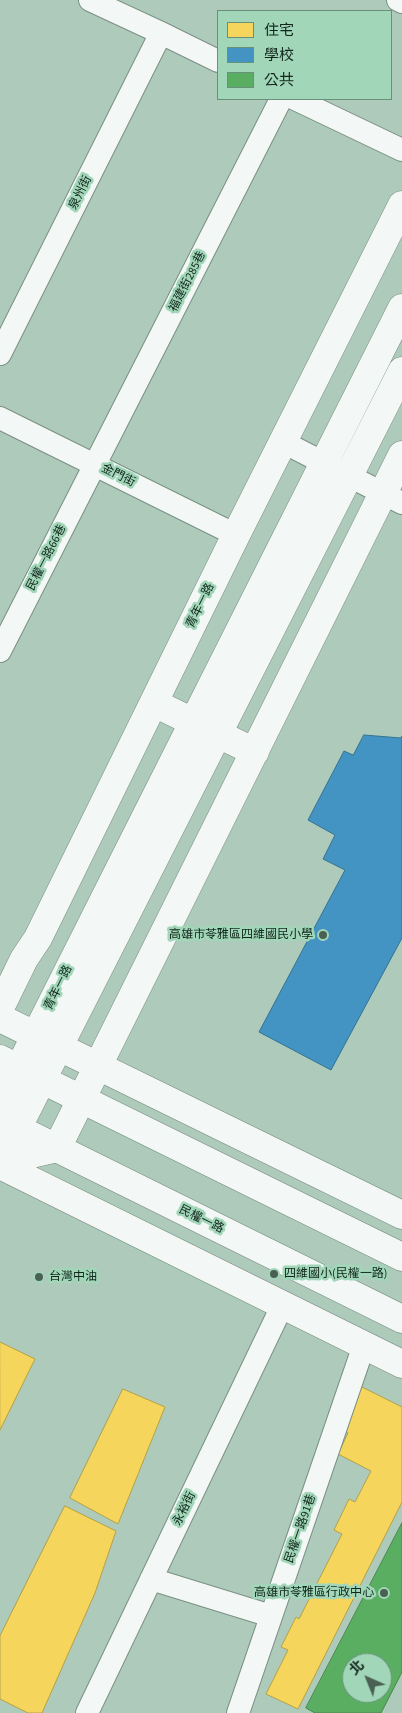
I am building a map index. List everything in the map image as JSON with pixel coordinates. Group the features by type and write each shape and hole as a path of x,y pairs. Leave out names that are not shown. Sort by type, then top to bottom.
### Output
{"street":[{"path":"90,0 217,61"},
{"path":"398,0 402,2"},
{"name":"泉州街","path":"0,354 161,33"},
{"name":"福建街285巷","path":"95,465 280,100"},
{"path":"297,100 402,150"},
{"name":"青年一路","path":"0,1008 24,959 38,938 236,535 402,205"},
{"name":"青年一路","path":"47,1041 193,722 402,308"},
{"name":"青年一路","path":"0,1106 20,1069 47,1041 218,734 402,371"},
{"name":"金門街","path":"0,418 236,535"},
{"path":"283,442 392,498"},
{"path":"0,1161 57,1148 255,752 392,498 402,455"},
{"name":"民權一路66巷","path":"0,651 95,465"},
{"path":"154,703 255,752"},
{"path":"0,1018 402,1215"},
{"path":"20,1069 402,1257"},
{"name":"青年一路","path":"0,1154 9,1124 20,1069"},
{"name":"民權一路","path":"9,1124 402,1319"},
{"path":"0,1165 402,1364"},
{"name":"永裕街","path":"88,1713 283,1304"},
{"name":"民權一路91巷","path":"238,1713 364,1345"},
{"path":"152,1579 271,1616"}],"building: 住宅":[{"path":"0,1342 35,1359 0,1430"},
{"path":"356,1384 402,1407 402,1502 298,1709 266,1694 288,1650 281,1647 296,1617 299,1619 342,1534 334,1530 349,1499 355,1502 371,1471 338,1454 348,1433 336,1427"},
{"path":"123,1389 165,1407 118,1524 70,1498"},
{"path":"65,1506 116,1531 95,1593 42,1713 28,1713 0,1699 0,1636"}],"building: 學校":[{"path":"364,735 401,738 402,736 402,938 331,1070 259,1032 345,870 323,859 335,835 308,820 344,751 353,755"}],"building: 公共":[{"name":"高雄市苓雅區行政中心","path":"402,1523 402,1672 392,1692 392,1653 342,1653 342,1703 386,1703 381,1713 315,1713 306,1708"}],"place":[{"name":"高雄市苓雅區四維國民小學","path":"323,935"},
{"name":"四維國小(民權一路)","path":"274,1274"},
{"name":"台灣中油","path":"39,1277"},
{"name":"高雄市苓雅區行政中心","path":"384,1593"}]}
